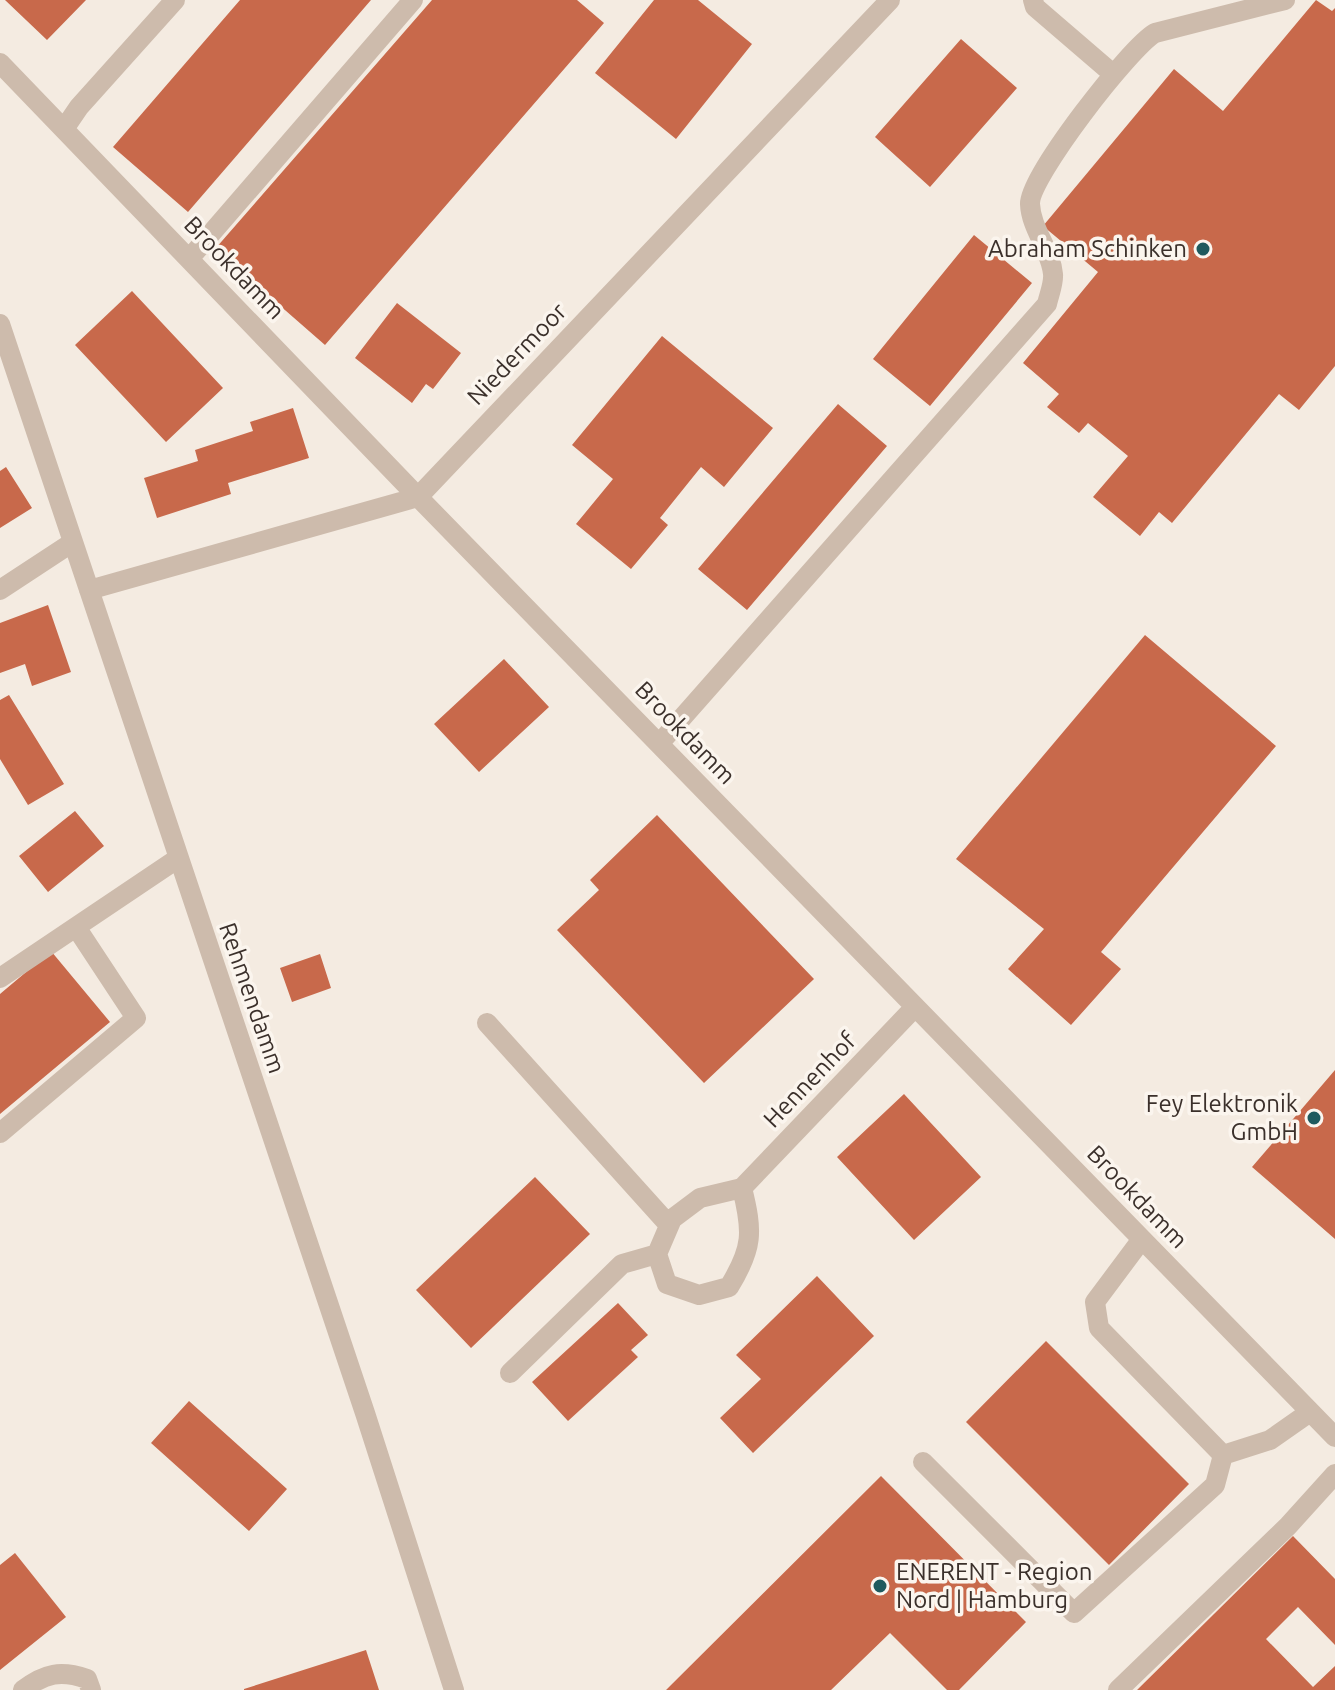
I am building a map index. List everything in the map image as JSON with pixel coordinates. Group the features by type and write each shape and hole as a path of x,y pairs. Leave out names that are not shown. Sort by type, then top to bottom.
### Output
{"street":[{"path":"64,129 79,107 175,0"},
{"path":"189,259 413,0"},
{"name":"Niedermoor","path":"418,497 890,0"},
{"path":"1033,0 1035,7 1113,74"},
{"path":"659,744 1047,304 1053,274 1031,214 1033,185 1113,74 1144,39 1155,33 1285,0"},
{"name":"Brookdamm","path":"0,63 418,497 1335,1437"},
{"name":"Rehmendamm","path":"0,324 365,1413 454,1690"},
{"path":"89,590 418,497"},
{"path":"0,590 73,542"},
{"path":"0,978 177,859"},
{"path":"0,1133 136,1018 76,927"},
{"name":"Hennenhof","path":"742,1188 915,1007"},
{"path":"487,1023 669,1225"},
{"path":"742,1188 751,1223 748,1257 729,1287 699,1295 667,1284 657,1254 669,1225 700,1198 742,1188"},
{"path":"1142,1239 1095,1302 1099,1328 1223,1455"},
{"path":"510,1373 622,1264 657,1254"},
{"path":"1223,1455 1270,1440 1310,1412"},
{"path":"923,1462 1074,1613 1215,1485 1223,1455"},
{"path":"1118,1690 1288,1526 1335,1474"},
{"path":"23,1690 37,1679 64,1671 87,1679 91,1690"}],"building":[{"path":"5,0 86,0 47,40"},
{"path":"240,0 371,0 188,212 113,147"},
{"path":"432,0 577,0 604,23 325,345 215,249"},
{"path":"654,0 698,0 752,44 676,139 595,73"},
{"name":"Abraham Schinken","path":"1316,0 1332,11 1335,8 1335,366 1299,410 1279,394 1172,523 1159,512 1140,536 1093,497 1128,456 1088,423 1079,433 1047,407 1059,394 1023,363 1098,272 1043,226 1174,69 1223,111"},
{"path":"961,39 1017,88 930,187 875,137"},
{"path":"974,235 1032,283 930,406 873,359"},
{"path":"132,291 223,388 166,442 75,345"},
{"path":"397,303 461,353 433,389 426,384 412,403 355,358"},
{"path":"662,336 773,428 724,487 701,467 660,518 668,525 631,569 576,524 613,479 572,445"},
{"path":"838,404 887,446 747,610 698,569"},
{"path":"293,408 309,458 228,483 231,494 157,518 144,478 198,461 195,450 253,431 250,422"},
{"path":"6,467 32,508 0,528 0,471"},
{"path":"48,605 71,672 32,686 25,664 0,673 0,623"},
{"path":"1145,635 1276,746 1101,952 1121,969 1071,1025 1008,969 1044,929 956,859"},
{"path":"504,659 549,707 479,772 434,724"},
{"path":"9,695 64,784 28,805 0,759 0,700"},
{"path":"75,811 104,846 48,892 19,856"},
{"path":"657,815 814,979 704,1083 557,930 599,890 590,880"},
{"path":"51,951 110,1022 0,1114 0,994"},
{"path":"320,954 331,988 292,1002 280,968"},
{"name":"Fey Elektronik GmbH","path":"1335,1070 1335,1239 1252,1167"},
{"path":"904,1094 981,1177 914,1240 837,1157"},
{"path":"535,1177 590,1234 471,1348 416,1290"},
{"path":"817,1276 874,1336 753,1453 720,1418 761,1379 736,1355"},
{"path":"618,1303 648,1335 631,1350 638,1357 568,1421 532,1382"},
{"path":"1046,1341 1189,1484 1109,1565 966,1422"},
{"path":"189,1401 287,1489 249,1531 151,1443"},
{"name":"ENERENT - Region Nord | Hamburg","path":"881,1476 1026,1622 959,1690 947,1690 890,1633 831,1690 666,1690"},
{"path":"1293,1536 1335,1579 1335,1645 1298,1607 1266,1639 1313,1687 1335,1666 1335,1690 1137,1690"},
{"path":"15,1553 66,1617 0,1670 0,1565"},
{"path":"366,1650 379,1690 244,1690 244,1689"}],"place":[{"name":"Abraham Schinken","path":"1203,249"},
{"name":"Fey Elektronik GmbH","path":"1314,1118"},
{"name":"ENERENT - Region Nord | Hamburg","path":"880,1586"}]}
